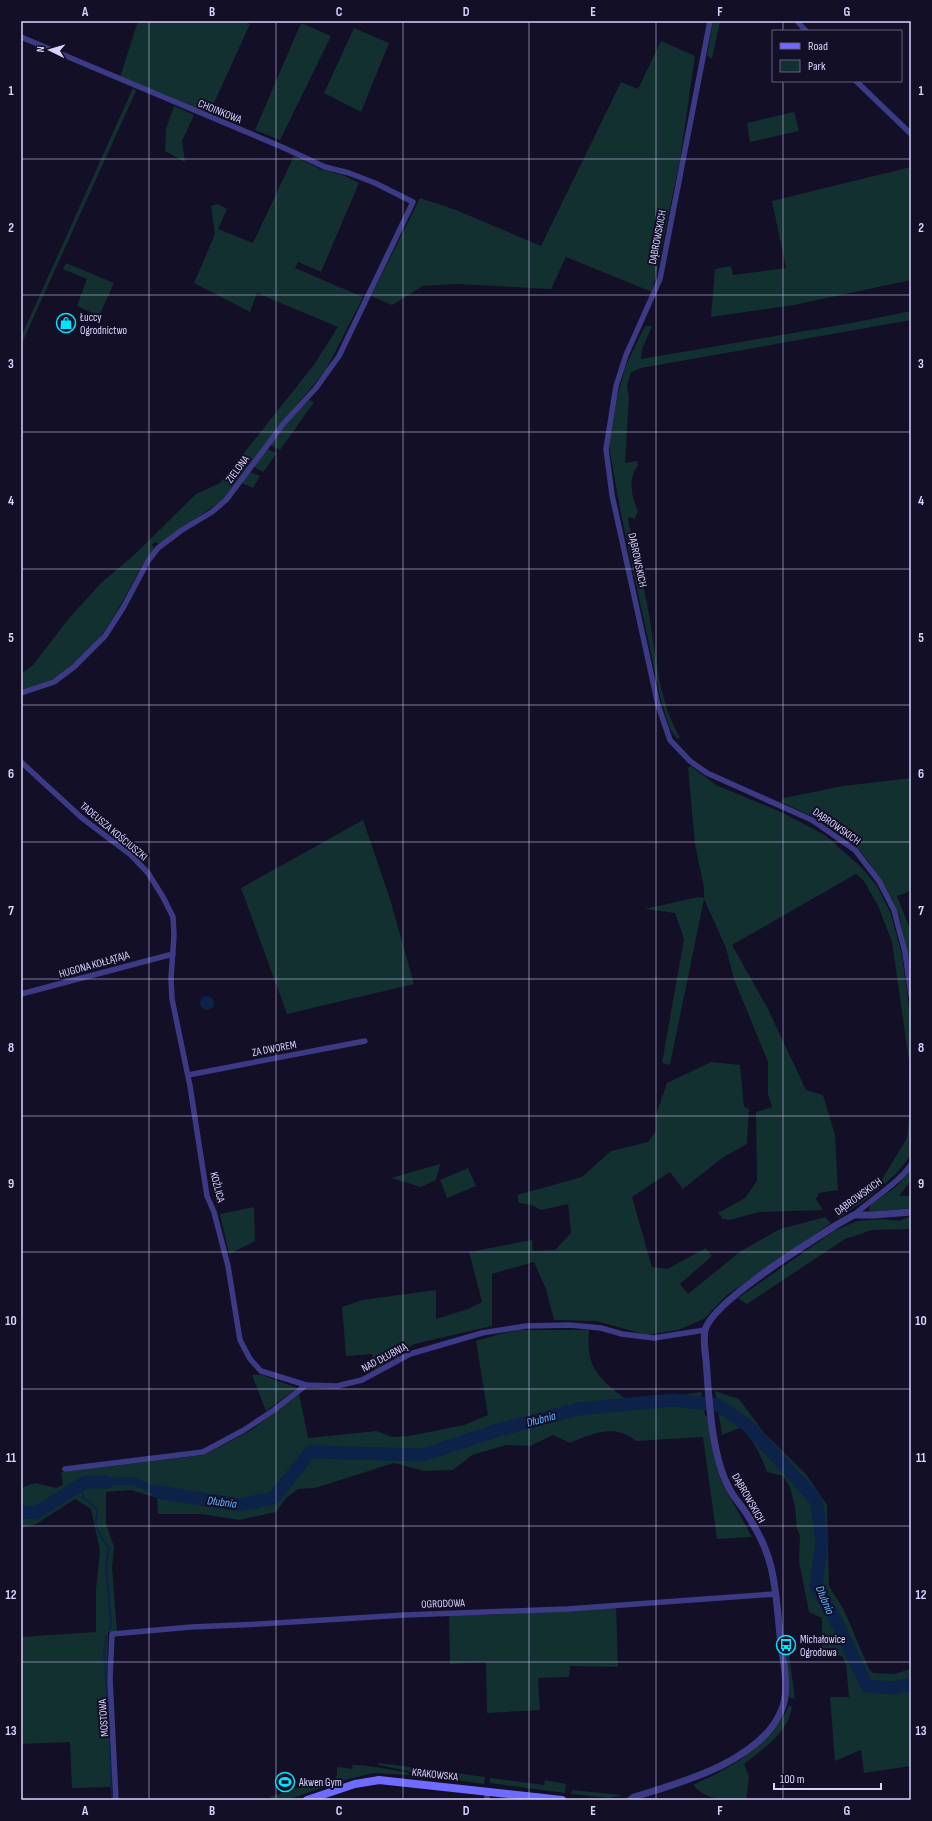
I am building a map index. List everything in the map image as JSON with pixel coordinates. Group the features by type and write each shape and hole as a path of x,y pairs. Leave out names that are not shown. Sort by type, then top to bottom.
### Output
{"main road":[{"name":"KRAKOWSKA","path":"307,1800 355,1784 379,1780 562,1800"}],"street":[{"name":"DĄBROWSKICH","path":"710,21 660,279 626,355 616,386 606,449 612,495 658,705 670,740 690,761 707,773 812,820 855,850 879,880 894,910 905,952 911,995"},
{"path":"797,21 805,30"},
{"name":"CHOINKOWA","path":"21,37 282,147 325,167 375,183 413,202"},
{"path":"857,82 911,134"},
{"name":"ZIELONA","path":"21,693 54,682 74,667 105,636 123,608 148,561 158,548 182,530 212,512 226,500 284,423 316,388 339,356 413,202"},
{"name":"TADEUSZA KOŚCIUSZKI","path":"21,762 82,818 131,855 148,873 173,917 173,954"},
{"name":"HUGONA KOŁŁĄTAJA","path":"21,994 173,954"},
{"name":"KOŹLICA","path":"173,954 171,978 172,999 188,1075 207,1196 214,1212 228,1266 240,1340 250,1359 261,1371 306,1385"},
{"name":"ZA DWOREM","path":"188,1075 365,1041"},
{"name":"DĄBROWSKICH","path":"630,1800 634,1797 695,1778 713,1770 759,1741 774,1726 782,1711 785,1696 784,1665 771,1566 749,1517 729,1488 723,1476 718,1458 708,1391 705,1330 714,1313 734,1295 802,1248 854,1215 866,1204 891,1186 911,1165"},
{"path":"854,1215 874,1216 911,1212"},
{"name":"NAD DŁUBNIĄ","path":"306,1385 338,1386 362,1380 410,1354 482,1333 526,1326 570,1325 601,1328 622,1334 654,1338 705,1330"},
{"path":"65,1469 203,1452 244,1430 274,1410 306,1385"},
{"name":"OGRODOWA","path":"112,1634 191,1627 405,1615 552,1610 774,1594"},
{"name":"MOSTOWA","path":"112,1634 110,1679 116,1800"},
{"path":"486,1800 487,1791"}],"green space":[{"path":"138,21 243,21 250,24 209,114 120,77"},
{"path":"713,21 720,21 712,59 707,56"},
{"path":"301,23 331,36 280,140 255,130"},
{"path":"354,28 389,43 361,112 324,93"},
{"path":"661,41 695,56 680,160 652,292 566,257 551,289 456,284 423,286 392,305 371,296 420,198 456,210 541,246 621,82 638,89"},
{"path":"133,88 136,91 21,345 21,337"},
{"path":"174,106 194,115 182,141 185,162 165,151 166,129"},
{"path":"794,112 799,131 750,142 747,123"},
{"path":"294,156 320,169 345,176 359,183 321,272 298,262 295,268 363,297 326,370 283,421 223,500 159,544 155,542 152,545 155,548 142,565 120,606 98,639 81,659 56,678 21,691 21,674 33,665 70,617 101,583 134,555 196,494 220,483 313,366 338,327 257,293 250,312 194,283 215,234 211,206 218,204 227,209 218,229 253,243"},
{"path":"911,167 911,280 794,305 711,317 715,269 731,266 733,275 786,268 772,201"},
{"path":"66,263 114,283 99,316 77,306 87,279 63,269"},
{"path":"911,311 911,320 641,368 631,372 627,386 629,397 625,463 637,461 638,466 632,482 632,494 638,511 635,519 629,517 628,521 647,602 662,693 680,737 677,739 670,729 661,700 621,514 609,446 617,397 626,365 645,326 652,326 642,349 641,359 852,323"},
{"path":"309,400 314,402 280,450 270,445 291,419"},
{"path":"267,449 277,453 263,472 254,467"},
{"path":"250,472 260,476 253,488 242,483"},
{"path":"691,766 716,785 781,812 825,835 861,867 877,886 891,914 902,955 911,1022 911,1155 895,1175 869,1197 839,1218 835,1216 878,1186 907,1138 910,1108 909,1061 892,942 879,908 864,881 856,874 732,945 767,1007 806,1090 823,1095 835,1135 838,1190 819,1193 816,1199 823,1210 759,1212 730,1220 723,1219 718,1213 745,1198 757,1181 756,1112 772,1107 768,1094 768,1062 734,979 726,948 704,899 670,1065 662,1063 684,939 675,913 645,909 698,897 704,898 704,888 695,844 688,768"},
{"path":"911,778 911,891 897,896 911,932 911,974 900,918 892,899 868,861 854,844 820,820 781,802 784,798 843,786"},
{"path":"363,820 390,899 414,984 287,1014 241,888"},
{"path":"711,1062 740,1065 744,1107 749,1109 747,1144 722,1158 683,1189 670,1172 632,1197 652,1267 667,1269 706,1248 712,1256 680,1284 688,1294 741,1251 780,1229 825,1217 831,1223 727,1295 704,1319 678,1330 647,1335 596,1321 554,1320 546,1289 534,1262 492,1274 492,1326 414,1344 375,1370 372,1354 346,1356 342,1307 362,1300 436,1290 436,1319 468,1309 482,1302 469,1252 532,1240 533,1251 555,1250 571,1233 568,1204 541,1210 532,1205 519,1203 517,1195 582,1177 611,1151 648,1142 656,1131 656,1115 667,1083"},
{"path":"440,1164 436,1180 421,1187 391,1178"},
{"path":"468,1168 476,1186 447,1198 440,1180"},
{"path":"911,1169 911,1180 899,1196 911,1196 911,1208 872,1212 869,1210 870,1205 896,1187"},
{"path":"254,1207 255,1241 229,1254 220,1214"},
{"path":"911,1216 911,1229 872,1230 845,1239 747,1304 738,1298 834,1231 857,1221 883,1219 899,1221"},
{"path":"521,1330 589,1330 590,1356 595,1370 620,1395 628,1399 634,1401 651,1400 701,1392 705,1415 708,1417 714,1457 721,1481 752,1537 717,1539 703,1437 636,1441 620,1432 612,1431 587,1436 570,1443 553,1435 530,1446 506,1445 472,1455 453,1470 424,1471 394,1463 315,1488 298,1489 286,1498 276,1512 239,1520 202,1514 158,1514 157,1498 131,1490 106,1492 106,1523 114,1547 112,1567 117,1632 108,1632 107,1677 113,1740 111,1759 113,1787 72,1788 70,1742 21,1744 21,1637 96,1632 96,1589 100,1551 91,1509 75,1499 36,1524 21,1528 21,1488 35,1483 56,1488 63,1485 61,1472 204,1455 250,1431 299,1394 308,1438 377,1431 392,1437 409,1436 464,1425 488,1415 476,1341"},
{"path":"252,1375 262,1375 297,1388 266,1411"},
{"path":"715,1391 739,1399 764,1433 806,1474 827,1505 829,1586 844,1610 869,1669 873,1673 894,1674 911,1669 911,1766 864,1773 861,1750 835,1761 830,1697 849,1697 846,1664 842,1656 822,1653 822,1618 809,1612 799,1561 800,1535 797,1529 795,1507 790,1487 783,1476 767,1472 756,1447 748,1435 743,1431 739,1428 722,1435"},
{"path":"616,1608 618,1667 570,1666 569,1677 538,1678 540,1710 487,1713 486,1662 450,1664 449,1615 485,1615"},
{"path":"786,1647 788,1647 795,1699 789,1697"},
{"path":"789,1705 792,1707 790,1716 780,1733 774,1740 744,1764 749,1777 746,1800 711,1797 698,1790 693,1785 736,1763 761,1744 772,1732"},
{"path":"378,1763 418,1768 420,1773 417,1775 408,1771 379,1765"},
{"path":"352,1765 407,1772 410,1775 374,1773 337,1782 335,1777 337,1776 337,1767 353,1769"},
{"path":"429,1770 451,1773 449,1780 429,1778"},
{"path":"456,1773 485,1777 484,1784 454,1780"},
{"path":"329,1778 329,1784 326,1786 288,1800 270,1800 270,1797"},
{"path":"490,1778 544,1785 545,1780 566,1784 565,1793 490,1783"},
{"path":"572,1790 622,1795 610,1798 571,1794"}],"water":[{"path":"207,996 212,998 214,1003 212,1008 207,1010 202,1008 200,1003 202,998"},
{"path":"136,1477 159,1489 173,1490 176,1499 160,1497 133,1485 90,1485 91,1478"}],"waterway":[{"name":"Dłubnia","path":"158,1492 239,1505 274,1498 310,1452 423,1455 495,1431 578,1409 673,1400 718,1405 747,1425 816,1500 822,1541 816,1586 835,1619 867,1686 894,1688 911,1684"},
{"name":"Dłubnia","path":"21,1512 36,1513 85,1482 107,1482"},
{"path":"81,1485 83,1498 91,1503 97,1511 97,1529 109,1548 106,1565 111,1626 109,1629"},
{"path":"106,1636 104,1653 109,1719"},
{"path":"110,1739 112,1800"}],"place":[{"name":"Łuccy Ogrodnictwo","path":"66,323"},
{"name":"Michałowice Ogrodowa","path":"786,1645"},
{"name":"Akwen Gym","path":"285,1782"}]}
